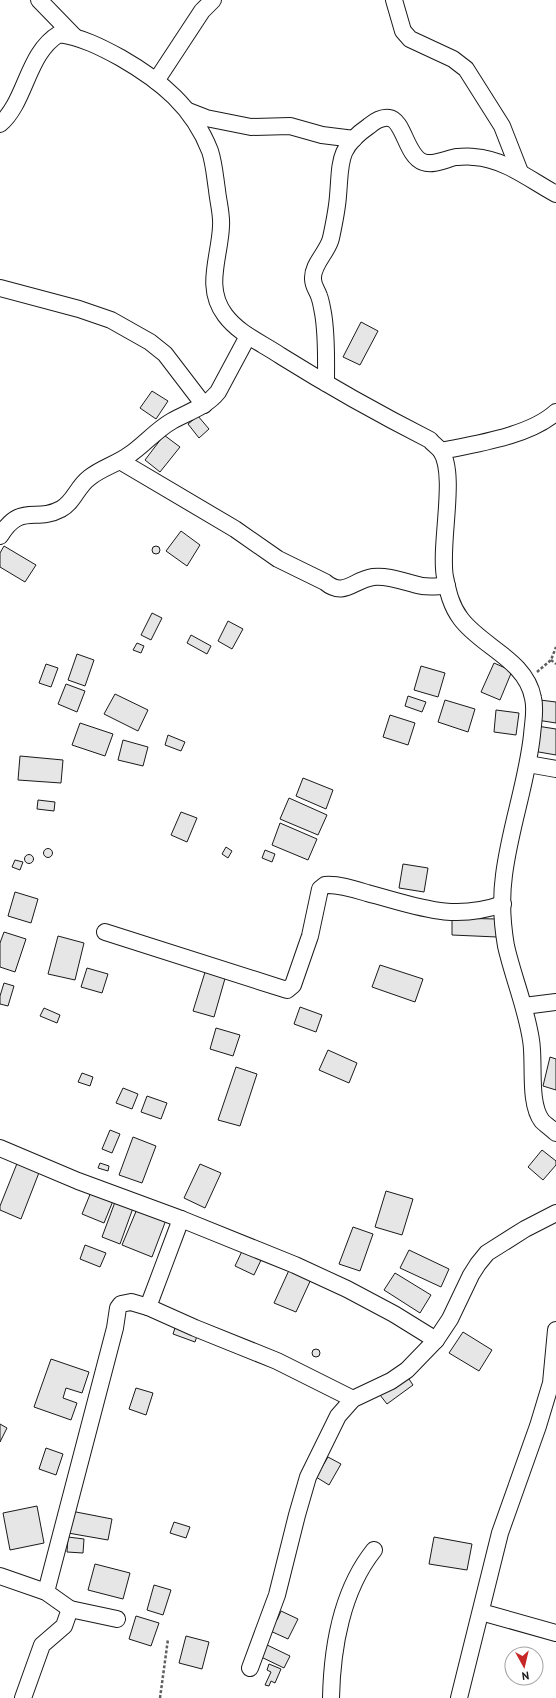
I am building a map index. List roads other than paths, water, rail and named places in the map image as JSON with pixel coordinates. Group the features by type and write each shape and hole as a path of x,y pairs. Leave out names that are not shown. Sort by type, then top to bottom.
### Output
{"street":[{"path":"39,0 74,36"},
{"path":"156,81 202,11 213,0"},
{"path":"394,0 403,31 410,39 453,59 466,69 502,126 520,172"},
{"path":"0,124 9,114 36,59 49,42 59,34 74,36 106,49 156,81 172,93 188,112 210,151 222,225 213,278 214,290 224,314 236,327 248,336 313,376 430,440 441,451 446,466 447,491 444,542 445,574 449,598 460,619 475,634 518,668 527,682 533,696 535,711 528,764 515,817 504,875 504,933 524,1006 532,1047 536,1106 541,1120 556,1133"},
{"path":"188,112 206,118 250,127 290,126 322,135 354,139"},
{"path":"326,383 323,315 319,295 314,286 313,271 324,255 331,239 337,208 342,156 354,139 363,130 378,120 390,118 396,122 406,143 417,158 423,162 432,163 455,157 475,157 496,162 520,172 556,194"},
{"path":"0,288 79,309 111,320 150,342 165,354 204,405"},
{"path":"0,536 10,522 18,517 53,512 67,505 87,479 120,461 171,422 204,405 212,399 218,392 248,336"},
{"path":"441,451 504,437 534,426 551,417 556,412"},
{"path":"120,461 235,529 278,559 325,582 330,587 345,589 359,582 375,577 424,587 447,586"},
{"path":"528,764 556,769"},
{"path":"105,932 287,990 293,985 310,936 320,889 325,885 349,888 413,906 442,912 484,911 503,904"},
{"path":"524,1006 556,1002"},
{"path":"0,1148 78,1181 181,1219 295,1265 347,1289 436,1340"},
{"path":"250,1668 278,1595 297,1515 308,1477 338,1416 353,1399 390,1381 407,1370 436,1340 450,1319 471,1274 487,1253 525,1229 556,1213"},
{"path":"148,1307 181,1219"},
{"path":"46,1592 115,1328 118,1308 121,1304 131,1302 148,1307 202,1331 277,1361 353,1399"},
{"path":"459,1698 500,1533 549,1390 556,1330"},
{"path":"332,1698 334,1656 344,1612 359,1572 374,1550"},
{"path":"0,1576 46,1592 54,1596 70,1609 117,1619"},
{"path":"23,1698 42,1645 64,1626 70,1609"},
{"path":"481,1612 556,1633"}]}
